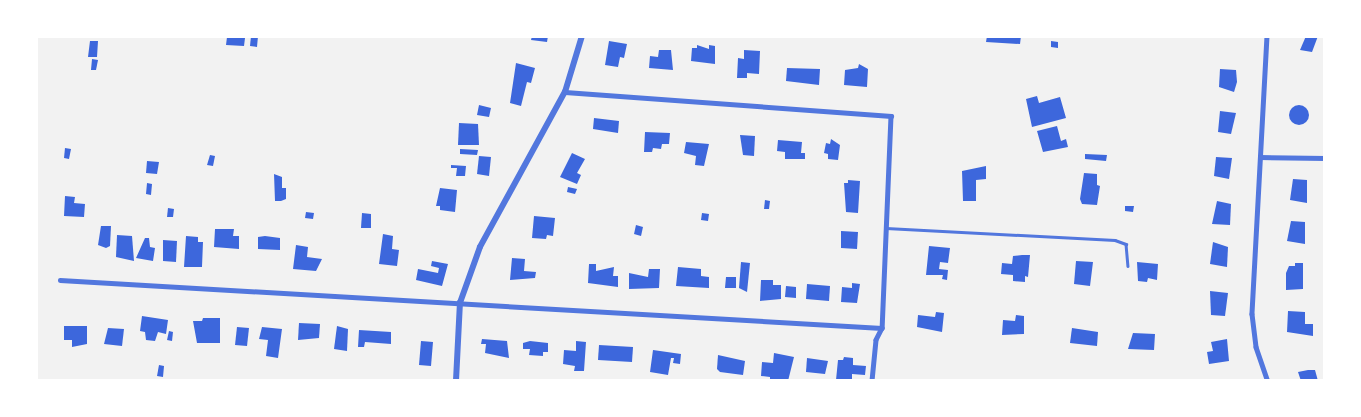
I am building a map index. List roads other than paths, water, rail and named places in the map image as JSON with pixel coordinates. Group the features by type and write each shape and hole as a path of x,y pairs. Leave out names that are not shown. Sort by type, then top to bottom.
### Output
{"street":[{"path":"456,381 460,303 480,247 564,92 582,36"},
{"path":"1267,36 1252,314 1256,347 1268,381"},
{"path":"564,92 891,116 882,328 876,340 872,381"},
{"path":"1260,157 1325,158"},
{"path":"60,280 882,328"}],"lane":[{"path":"886,228 1124,241 1128,266"}]}
